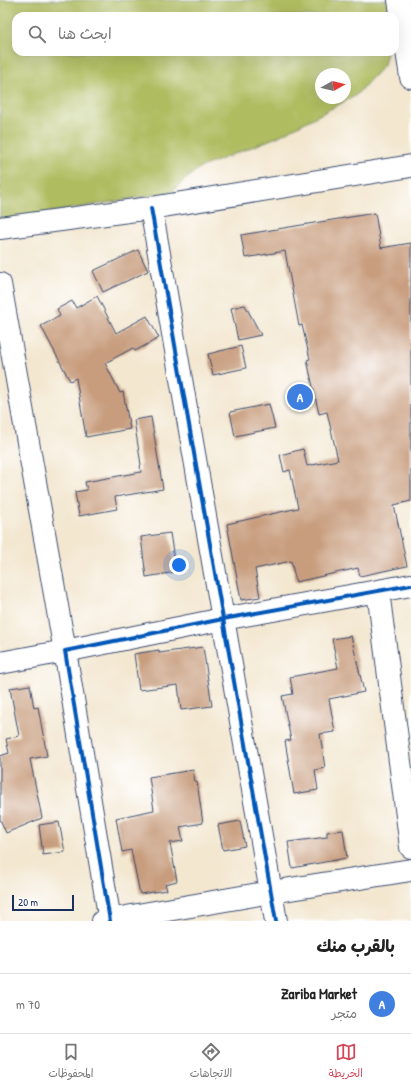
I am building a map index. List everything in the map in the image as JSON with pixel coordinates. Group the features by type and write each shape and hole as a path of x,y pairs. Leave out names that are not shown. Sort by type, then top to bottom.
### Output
{"street":[{"path":"399,0 411,77"},
{"path":"0,228 151,208 411,166"},
{"path":"151,208 276,921"},
{"path":"0,284 65,651 108,921 271,892 411,870"},
{"path":"0,663 223,619 411,585"},
{"path":"378,591 411,847"}],"green space":[{"path":"0,0 392,0 394,12 12,12 12,56 386,56 384,65 355,96 351,98 351,68 315,68 315,104 340,104 277,137 199,168 171,192 0,221"}],"building":[{"path":"375,213 381,248 411,243 411,501 394,505 407,566 360,576 358,568 296,582 291,561 255,569 260,597 241,600 227,524 298,508 290,470 284,472 280,455 303,449 307,466 338,460 327,412 319,414 307,360 310,359 302,325 299,326 285,251 245,258 241,235"},
{"path":"138,250 148,271 103,292 93,271"},
{"path":"97,296 116,333 147,316 159,338 135,351 133,348 105,363 120,393 123,392 130,429 86,437 76,378 70,381 41,326 60,316 57,309 72,301 76,308"},
{"path":"245,305 261,335 238,340 231,308"},
{"path":"241,346 246,368 213,375 208,354"},
{"path":"269,404 275,428 235,436 230,412"},
{"path":"151,417 163,489 115,497 117,509 79,516 75,492 87,490 85,482 141,472 134,420"},
{"path":"170,533 176,572 146,577 141,537"},
{"path":"351,636 364,692 329,699 335,732 320,734 325,768 315,770 318,790 294,794 285,741 291,740 282,696 293,694 290,677 338,668 332,639"},
{"path":"203,647 212,706 181,710 178,685 139,690 134,654 159,650 159,653"},
{"path":"30,685 34,708 38,707 47,756 30,759 42,818 6,833 0,819 0,756 9,753 6,739 19,736 10,688"},
{"path":"193,770 195,782 197,782 203,823 180,827 183,841 170,843 177,881 165,884 167,890 140,894 131,850 122,852 116,818 154,810 149,777"},
{"path":"240,821 245,846 223,850 218,825"},
{"path":"59,822 65,852 43,855 39,825"},
{"path":"343,830 347,858 292,868 288,842 327,837 327,832"}],"cycle path":[{"path":"151,208 276,921"},
{"path":"110,921 65,651 223,619 411,585"}],"place":[{"name":"Zariba Market","path":"300,397"}]}
